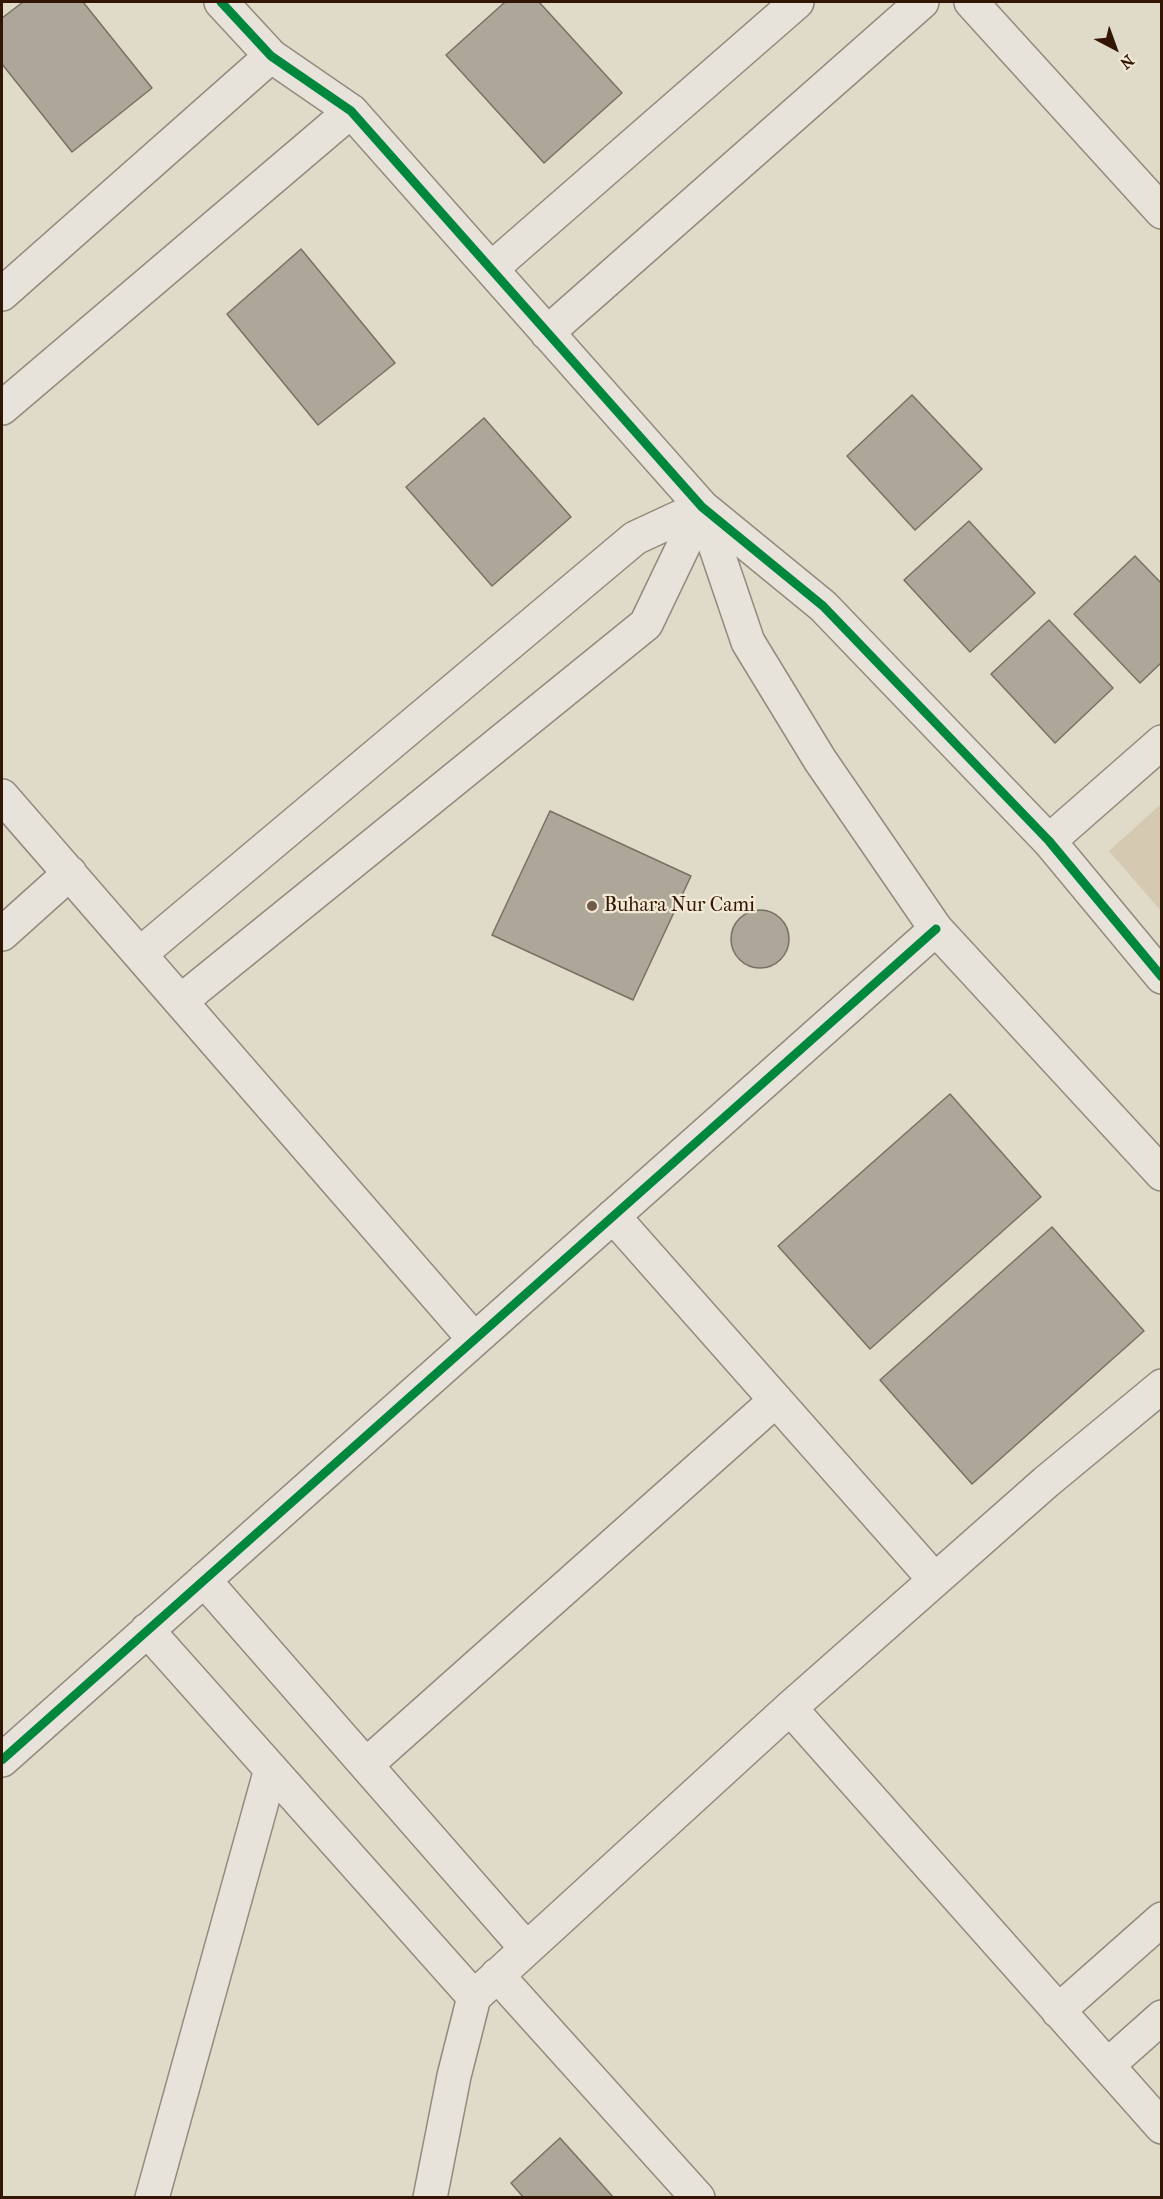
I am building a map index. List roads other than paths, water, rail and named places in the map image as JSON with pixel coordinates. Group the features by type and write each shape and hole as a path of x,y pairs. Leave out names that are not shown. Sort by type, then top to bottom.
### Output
{"street":[{"path":"222,2 271,56 351,111 702,507 823,606 1049,841 1161,976"},
{"path":"491,269 797,2"},
{"path":"547,333 921,2"},
{"path":"971,2 1161,212"},
{"path":"2,294 271,56"},
{"path":"2,408 351,111"},
{"path":"702,507 748,642 820,760 936,929 1161,1174"},
{"path":"140,954 635,538 702,507"},
{"path":"181,1001 646,624 702,507"},
{"path":"1049,841 1161,742"},
{"path":"2,796 474,1339"},
{"path":"2,934 70,873"},
{"path":"2,1760 936,929"},
{"path":"613,1216 935,1580"},
{"path":"430,2198 454,2076 474,1997 790,1708 1046,1482 1161,1386"},
{"path":"366,1765 776,1400"},
{"path":"204,1580 526,1948"},
{"path":"147,1630 474,1997"},
{"path":"790,1708 1161,2127"},
{"path":"152,2198 271,1769"},
{"path":"1058,2011 1161,1919"},
{"path":"497,1975 698,2198"},
{"path":"1107,2065 1161,2018"}],"place":[{"name":"Buhara Nur Cami","path":"592,906"}]}
